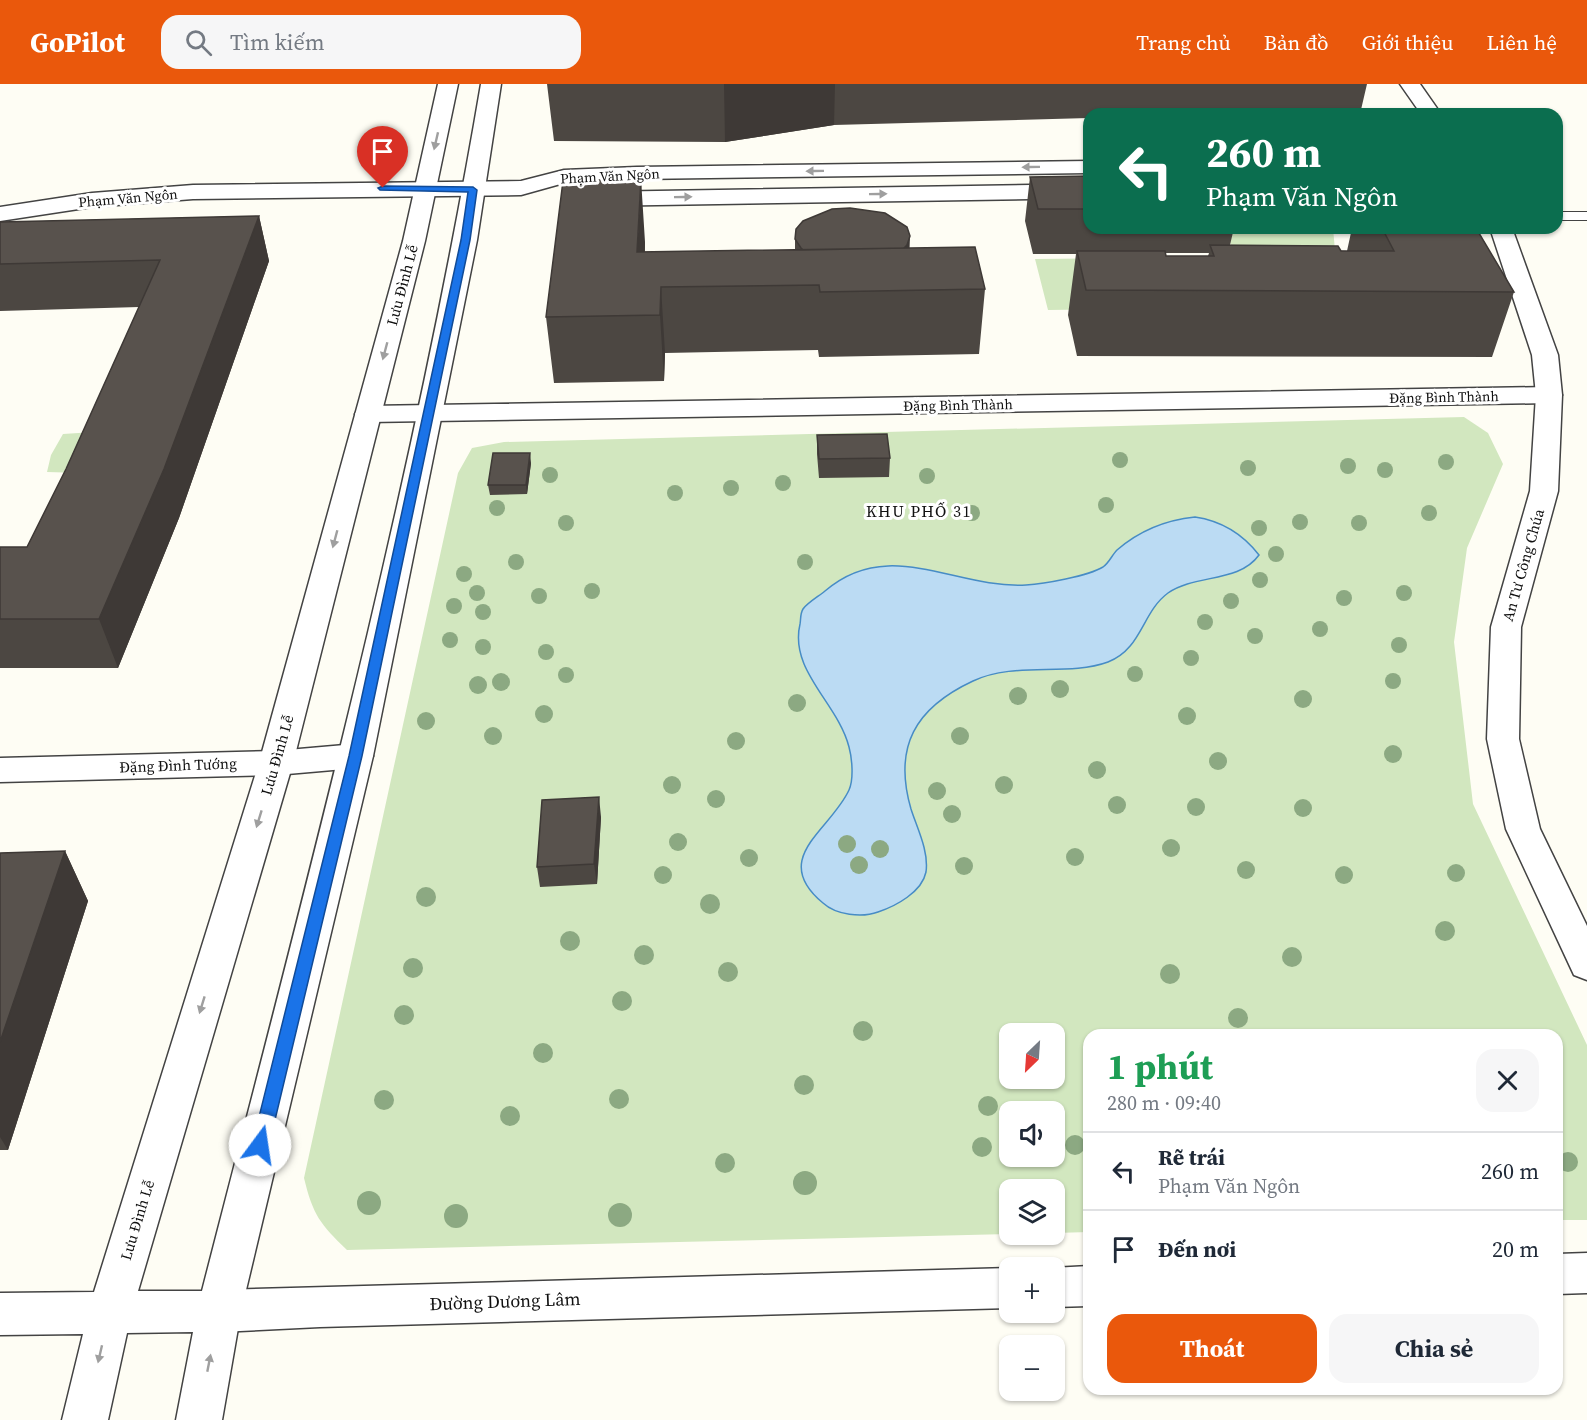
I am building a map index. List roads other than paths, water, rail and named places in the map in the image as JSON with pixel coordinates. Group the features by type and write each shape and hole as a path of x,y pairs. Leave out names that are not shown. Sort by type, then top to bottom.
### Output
{"street":[{"name":"Lưu Đình Lễ","path":"85,1420 110,1311 276,763 414,241 448,84"},
{"path":"199,1420 219,1311 356,756 427,413 466,240 491,84"},
{"path":"1410,84 1427,108"},
{"name":"Phạm Văn Ngôn","path":"0,214 92,200 193,192 424,188 473,190 521,188 564,177 637,173 1083,166"},
{"path":"767,171 769,196"},
{"path":"637,173 637,198"},
{"name":"Phạm Văn Ngôn","path":"521,188 565,200 1083,191"},
{"name":"An Tư Công Chúa","path":"1503,234 1545,355 1549,395 1544,491 1506,627 1503,739 1523,829 1587,965"},
{"name":"Đặng Bình Thành","path":"368,414 1549,395"},
{"name":"Đặng Đình Tướng","path":"0,770 276,763 356,756"},
{"path":"1563,1274 1587,1273"},
{"path":"1065,1287 1083,1286"},
{"name":"Đường Dương Lâm","path":"0,1314 219,1311 320,1306 999,1288"}],"lane":[{"path":"1563,216 1587,216"}],"water":[{"path":"1195,517 1231,529 1246,540 1259,555 1240,570 1191,583 1168,593 1152,610 1128,648 1108,662 1076,668 1023,670 989,675 973,681 936,704 913,732 907,748 905,767 906,787 911,809 926,856 924,879 907,897 893,906 872,914 842,913 823,903 808,887 802,872 802,858 849,790 852,780 852,763 843,731 801,657 798,641 801,615 805,607 849,575 873,567 898,566 923,569 1000,584 1026,585 1066,579 1103,567 1125,543 1144,532 1163,524"}],"district":[{"name":"KHU PHỐ 31","path":"919,511"}]}
